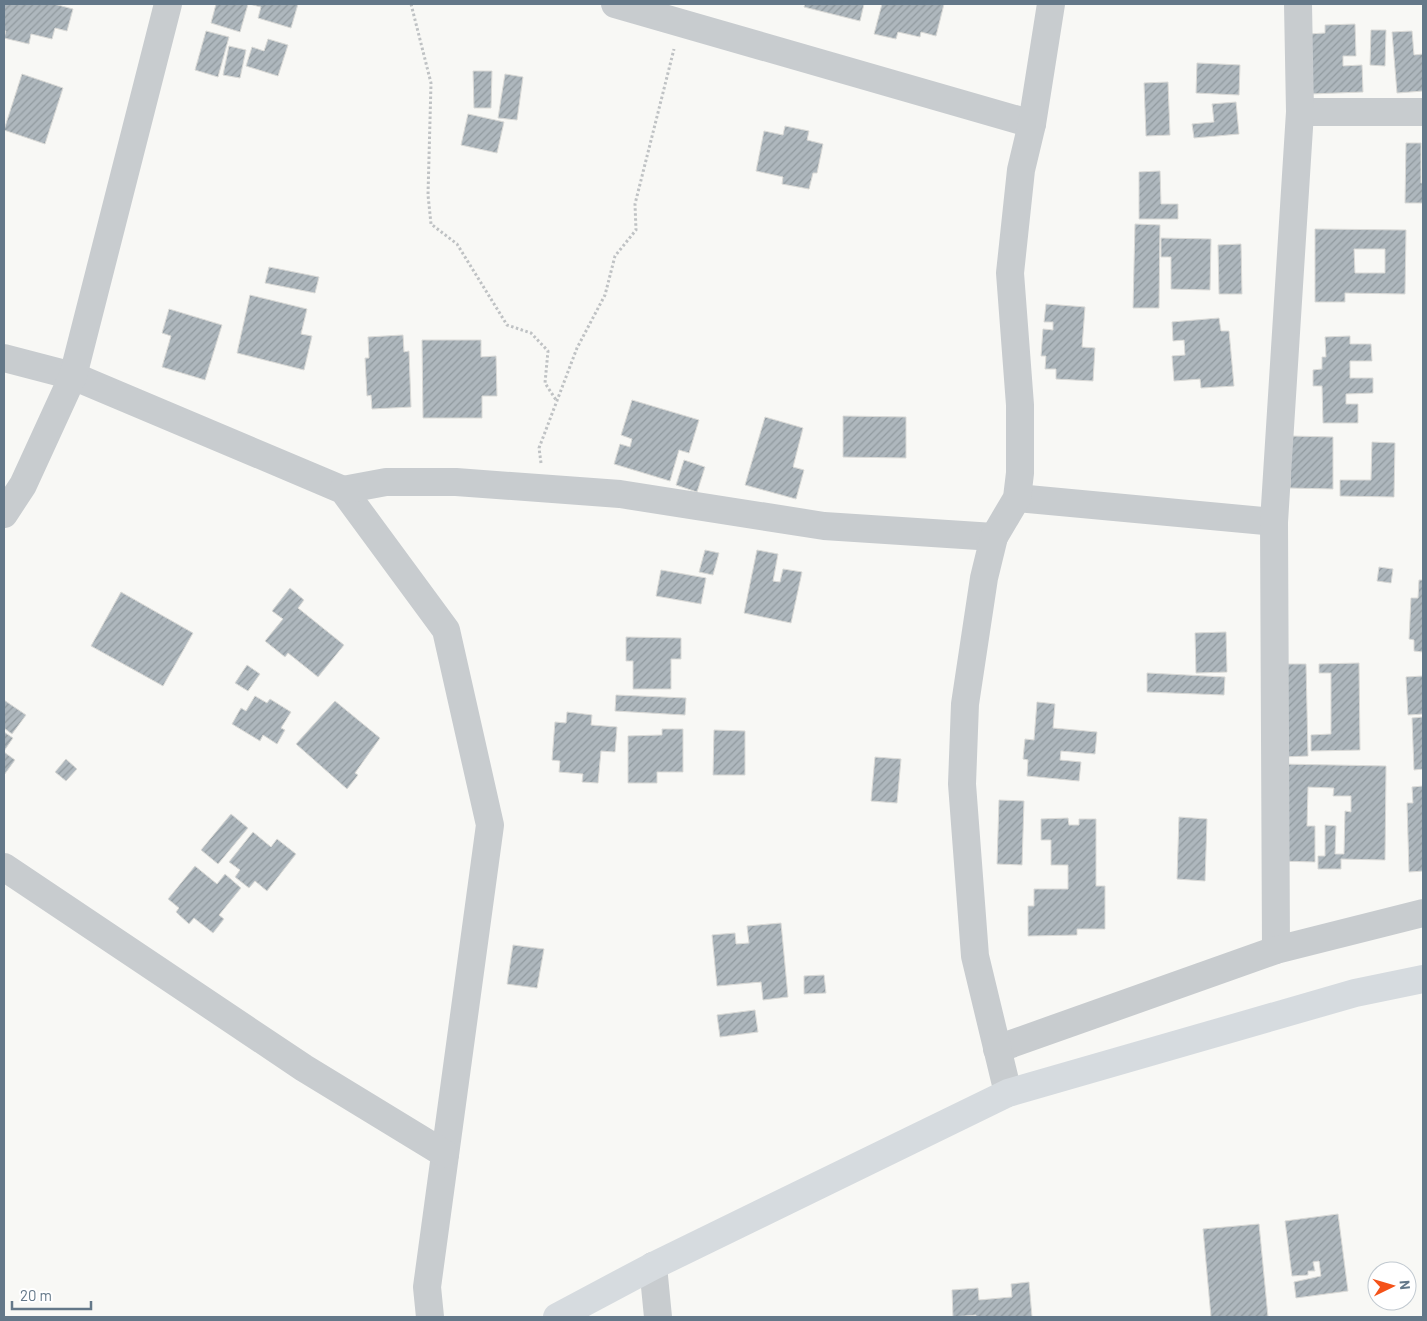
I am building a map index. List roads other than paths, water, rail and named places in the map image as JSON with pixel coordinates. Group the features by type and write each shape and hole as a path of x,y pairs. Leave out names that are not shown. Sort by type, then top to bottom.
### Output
{"highway":[{"path":"557,1317 653,1266 1008,1093 1355,993 1423,979"}],"street":[{"path":"4,514 23,485 73,376 168,4"},
{"path":"614,4 1032,124"},
{"path":"1008,1093 975,956 962,784 965,704 984,578 994,537 1017,498 1020,473 1020,405 1010,273 1021,170 1032,124 1051,4"},
{"path":"1276,950 1274,522 1300,112 1298,4"},
{"path":"1300,112 1423,112"},
{"path":"4,358 73,376 343,490 446,630 490,825 426,1287 430,1317"},
{"path":"343,490 386,482 438,482 542,488 620,494 824,526 994,537"},
{"path":"1017,498 1274,522"},
{"path":"4,867 304,1068 445,1154"},
{"path":"997,1048 1276,950 1423,913"},
{"path":"653,1266 658,1317"}]}
